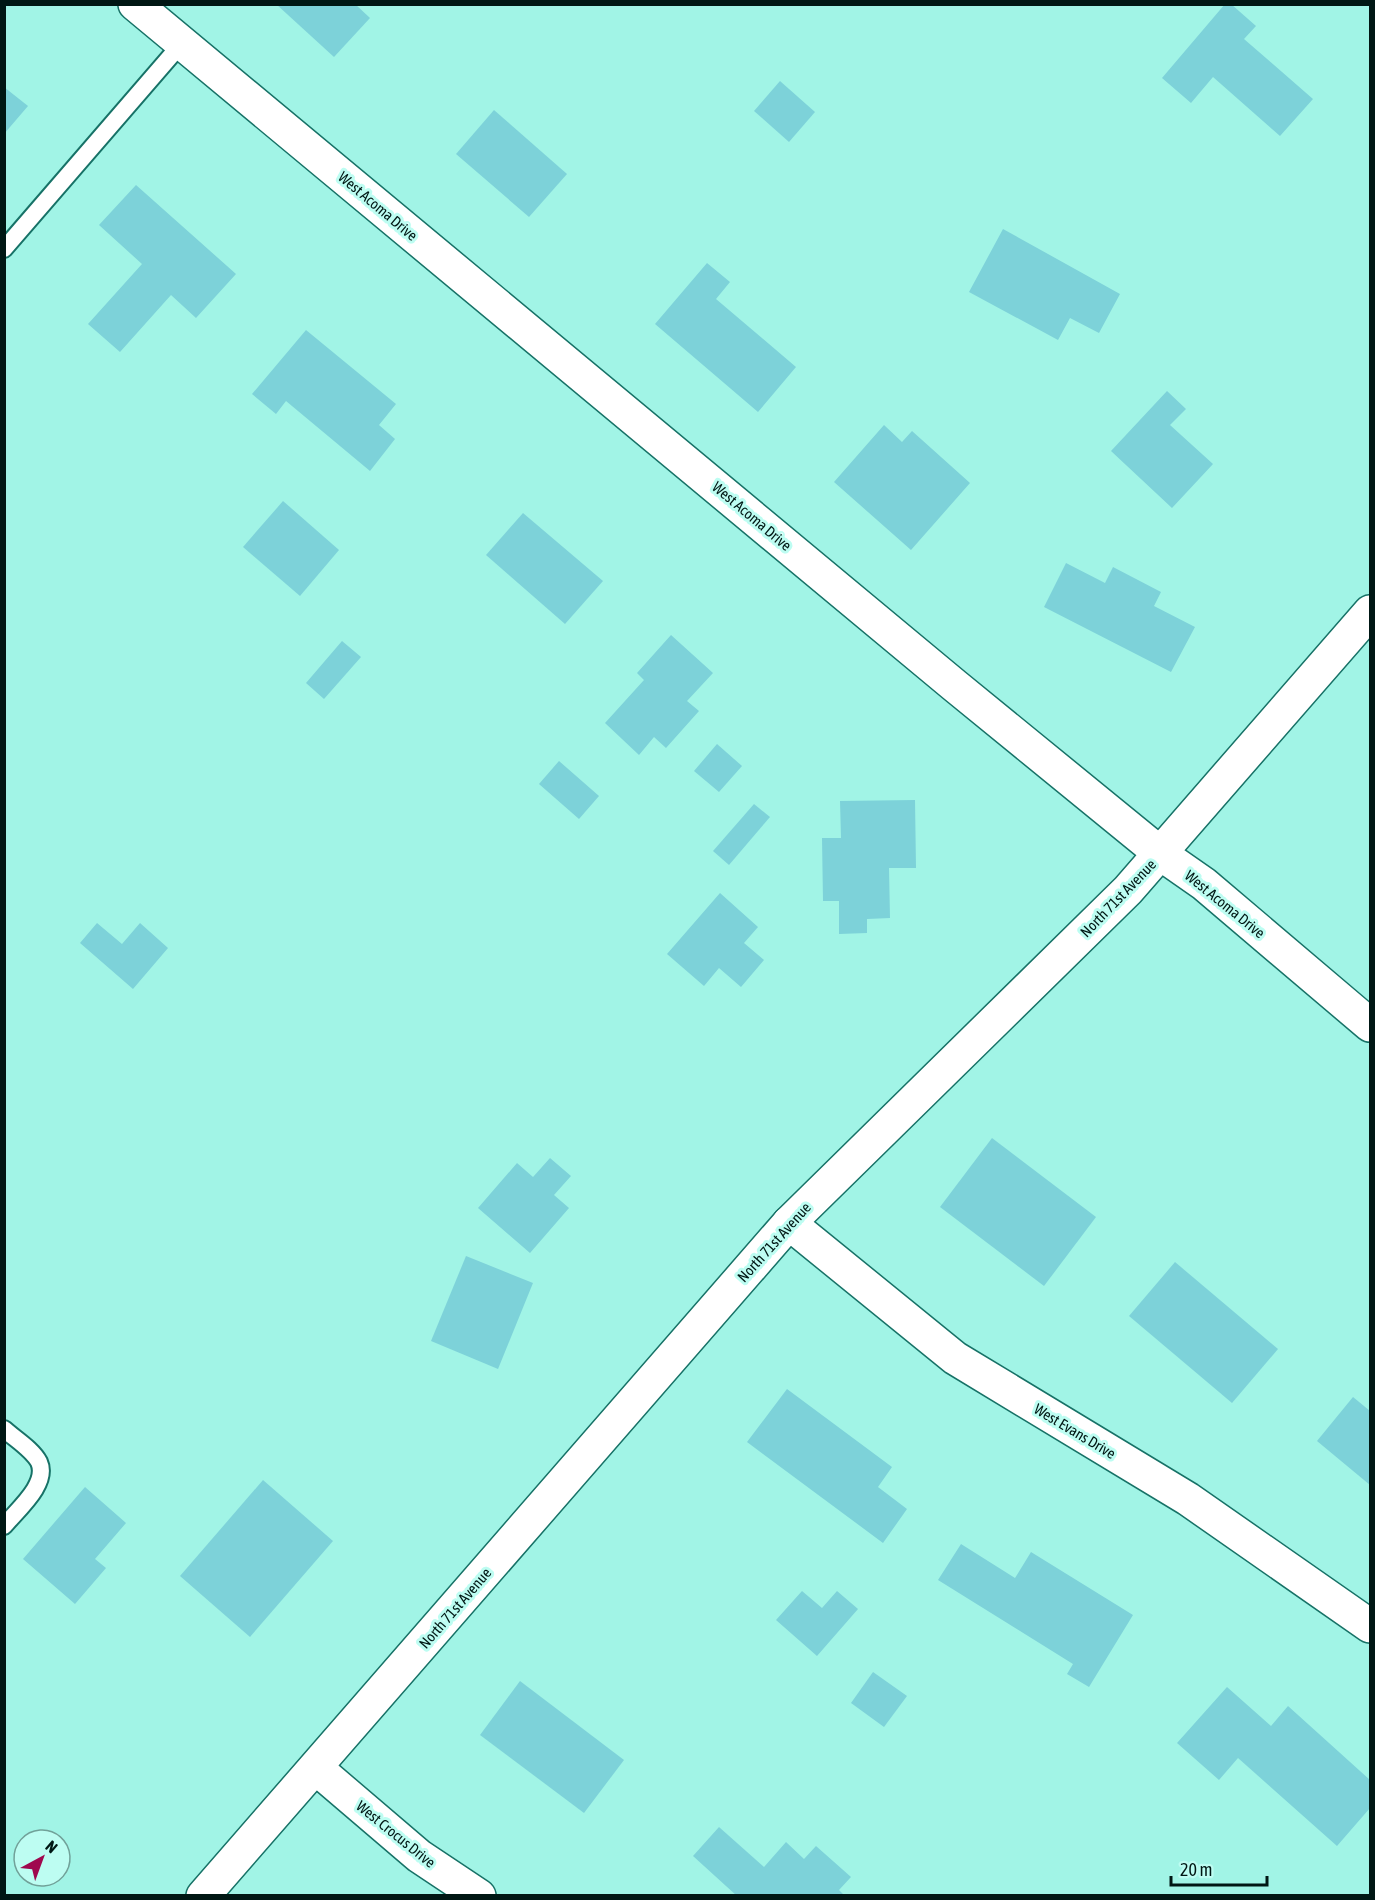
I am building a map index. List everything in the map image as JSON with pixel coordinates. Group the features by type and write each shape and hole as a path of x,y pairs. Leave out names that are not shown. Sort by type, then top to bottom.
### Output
{"street":[{"name":"West Acoma Drive","path":"135,4 1161,854 1204,884 1371,1025"},
{"name":"North 71st Avenue","path":"203,1896 789,1223 1128,890 1371,612"},
{"name":"West Evans Drive","path":"789,1223 955,1358 1188,1499 1371,1626"},
{"name":"West Crocus Drive","path":"316,1768 419,1856 479,1896"}],"lane":[{"path":"4,249 182,44"},
{"path":"4,1429 33,1454 39,1464 41,1477 36,1487 4,1526"}],"building":[{"path":"276,4 355,4 370,18 334,57"},
{"path":"1225,4 1231,4 1256,26 1244,39 1313,99 1280,136 1213,77 1191,103 1162,78"},
{"path":"780,81 815,112 789,142 754,111"},
{"path":"4,87 28,106 4,134"},
{"path":"494,110 567,174 529,217 456,154"},
{"path":"136,185 236,274 196,318 171,295 120,352 88,324 142,264 99,225"},
{"path":"1003,229 1120,294 1099,333 1070,318 1058,340 969,292"},
{"path":"707,263 730,282 716,299 796,367 758,412 655,324"},
{"path":"306,330 396,404 379,425 395,439 370,471 286,401 276,414 252,394"},
{"path":"1167,391 1186,409 1170,425 1213,464 1172,508 1111,451"},
{"path":"884,425 902,442 912,431 970,483 911,550 834,482"},
{"path":"283,501 339,550 300,596 243,547"},
{"path":"523,513 603,581 565,624 486,555"},
{"path":"1066,563 1105,583 1113,567 1161,592 1154,606 1195,627 1171,672 1044,607"},
{"path":"671,635 713,673 687,701 699,711 666,748 654,737 639,755 605,723 644,680 637,673"},
{"path":"342,641 361,657 324,699 306,683"},
{"path":"717,744 742,766 719,792 694,771"},
{"path":"559,761 599,796 579,819 539,784"},
{"path":"915,800 916,868 889,868 890,918 867,919 867,933 839,934 839,901 823,901 822,838 841,838 840,801"},
{"path":"754,804 770,817 729,865 713,851"},
{"path":"720,893 758,927 744,943 764,960 741,987 719,968 704,986 667,954"},
{"path":"97,923 122,944 140,923 168,948 133,989 80,943"},
{"path":"992,1138 1096,1217 1044,1286 940,1207"},
{"path":"550,1158 571,1176 554,1195 569,1208 530,1253 478,1208 517,1163 533,1177"},
{"path":"466,1256 533,1283 498,1369 431,1341"},
{"path":"1175,1262 1278,1349 1232,1403 1129,1316"},
{"path":"787,1389 892,1467 878,1487 907,1509 883,1543 747,1442"},
{"path":"1353,1397 1370,1411 1370,1485 1317,1441"},
{"path":"263,1480 333,1541 250,1637 180,1576"},
{"path":"85,1487 126,1523 95,1559 106,1568 75,1604 23,1559"},
{"path":"961,1544 1015,1578 1031,1552 1133,1615 1089,1687 1067,1674 1073,1664 938,1580"},
{"path":"802,1591 822,1608 837,1591 858,1609 817,1656 776,1620"},
{"path":"873,1672 907,1696 884,1727 851,1703"},
{"path":"520,1681 624,1760 584,1813 480,1735"},
{"path":"1227,1687 1271,1726 1288,1706 1370,1780 1370,1808 1337,1846 1238,1758 1219,1780 1177,1743"},
{"path":"719,1827 764,1867 786,1842 804,1859 816,1846 851,1877 839,1890 845,1896 737,1896 693,1856"}]}
